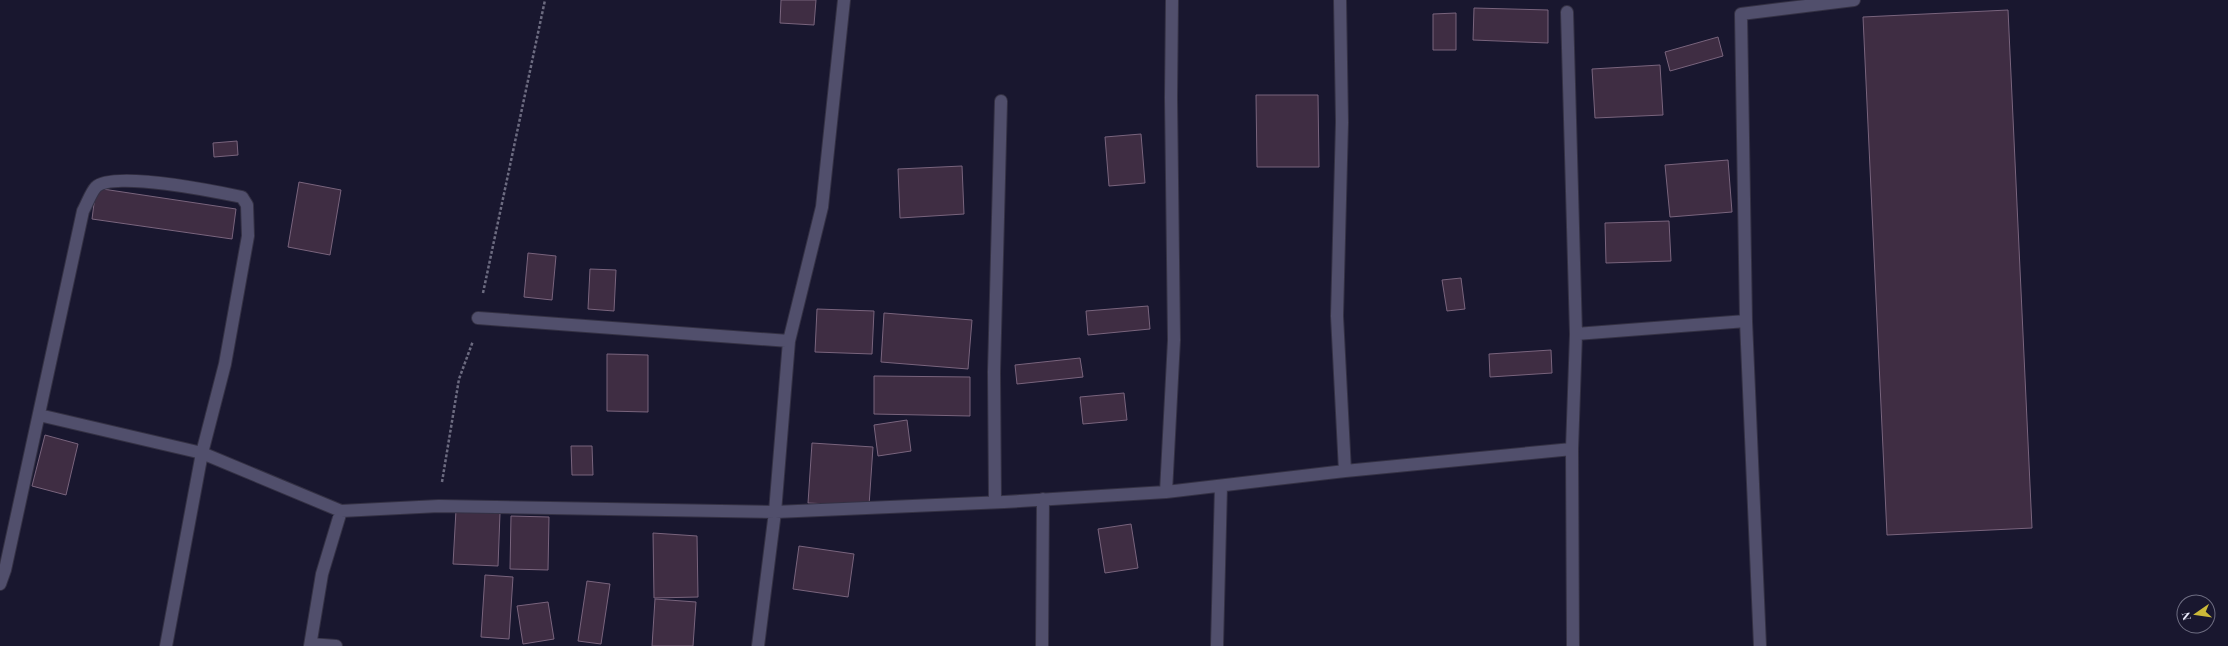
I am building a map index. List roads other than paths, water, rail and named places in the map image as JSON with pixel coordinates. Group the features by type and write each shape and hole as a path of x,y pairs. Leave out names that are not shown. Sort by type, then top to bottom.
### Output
{"street":[{"path":"758,646 775,512 789,341 822,207 844,0"},
{"path":"1166,492 1174,340 1171,98 1172,0"},
{"path":"1340,0 1342,122 1337,316 1345,471"},
{"path":"1760,646 1746,321 1741,14 1854,0"},
{"path":"1567,12 1576,334 1572,449 1573,646"},
{"path":"995,502 994,372 1001,101"},
{"path":"0,584 5,570 83,211 97,186 108,181 145,182 206,189 242,197 247,205 248,236 225,364 202,453 166,646"},
{"path":"478,318 789,341"},
{"path":"1576,334 1746,321"},
{"path":"39,415 202,453 341,511 438,506 775,512 995,502 1166,492 1345,471 1572,449"},
{"path":"1217,646 1221,486"},
{"path":"1042,646 1043,499"},
{"path":"336,646 311,645 322,574 341,511"}]}
